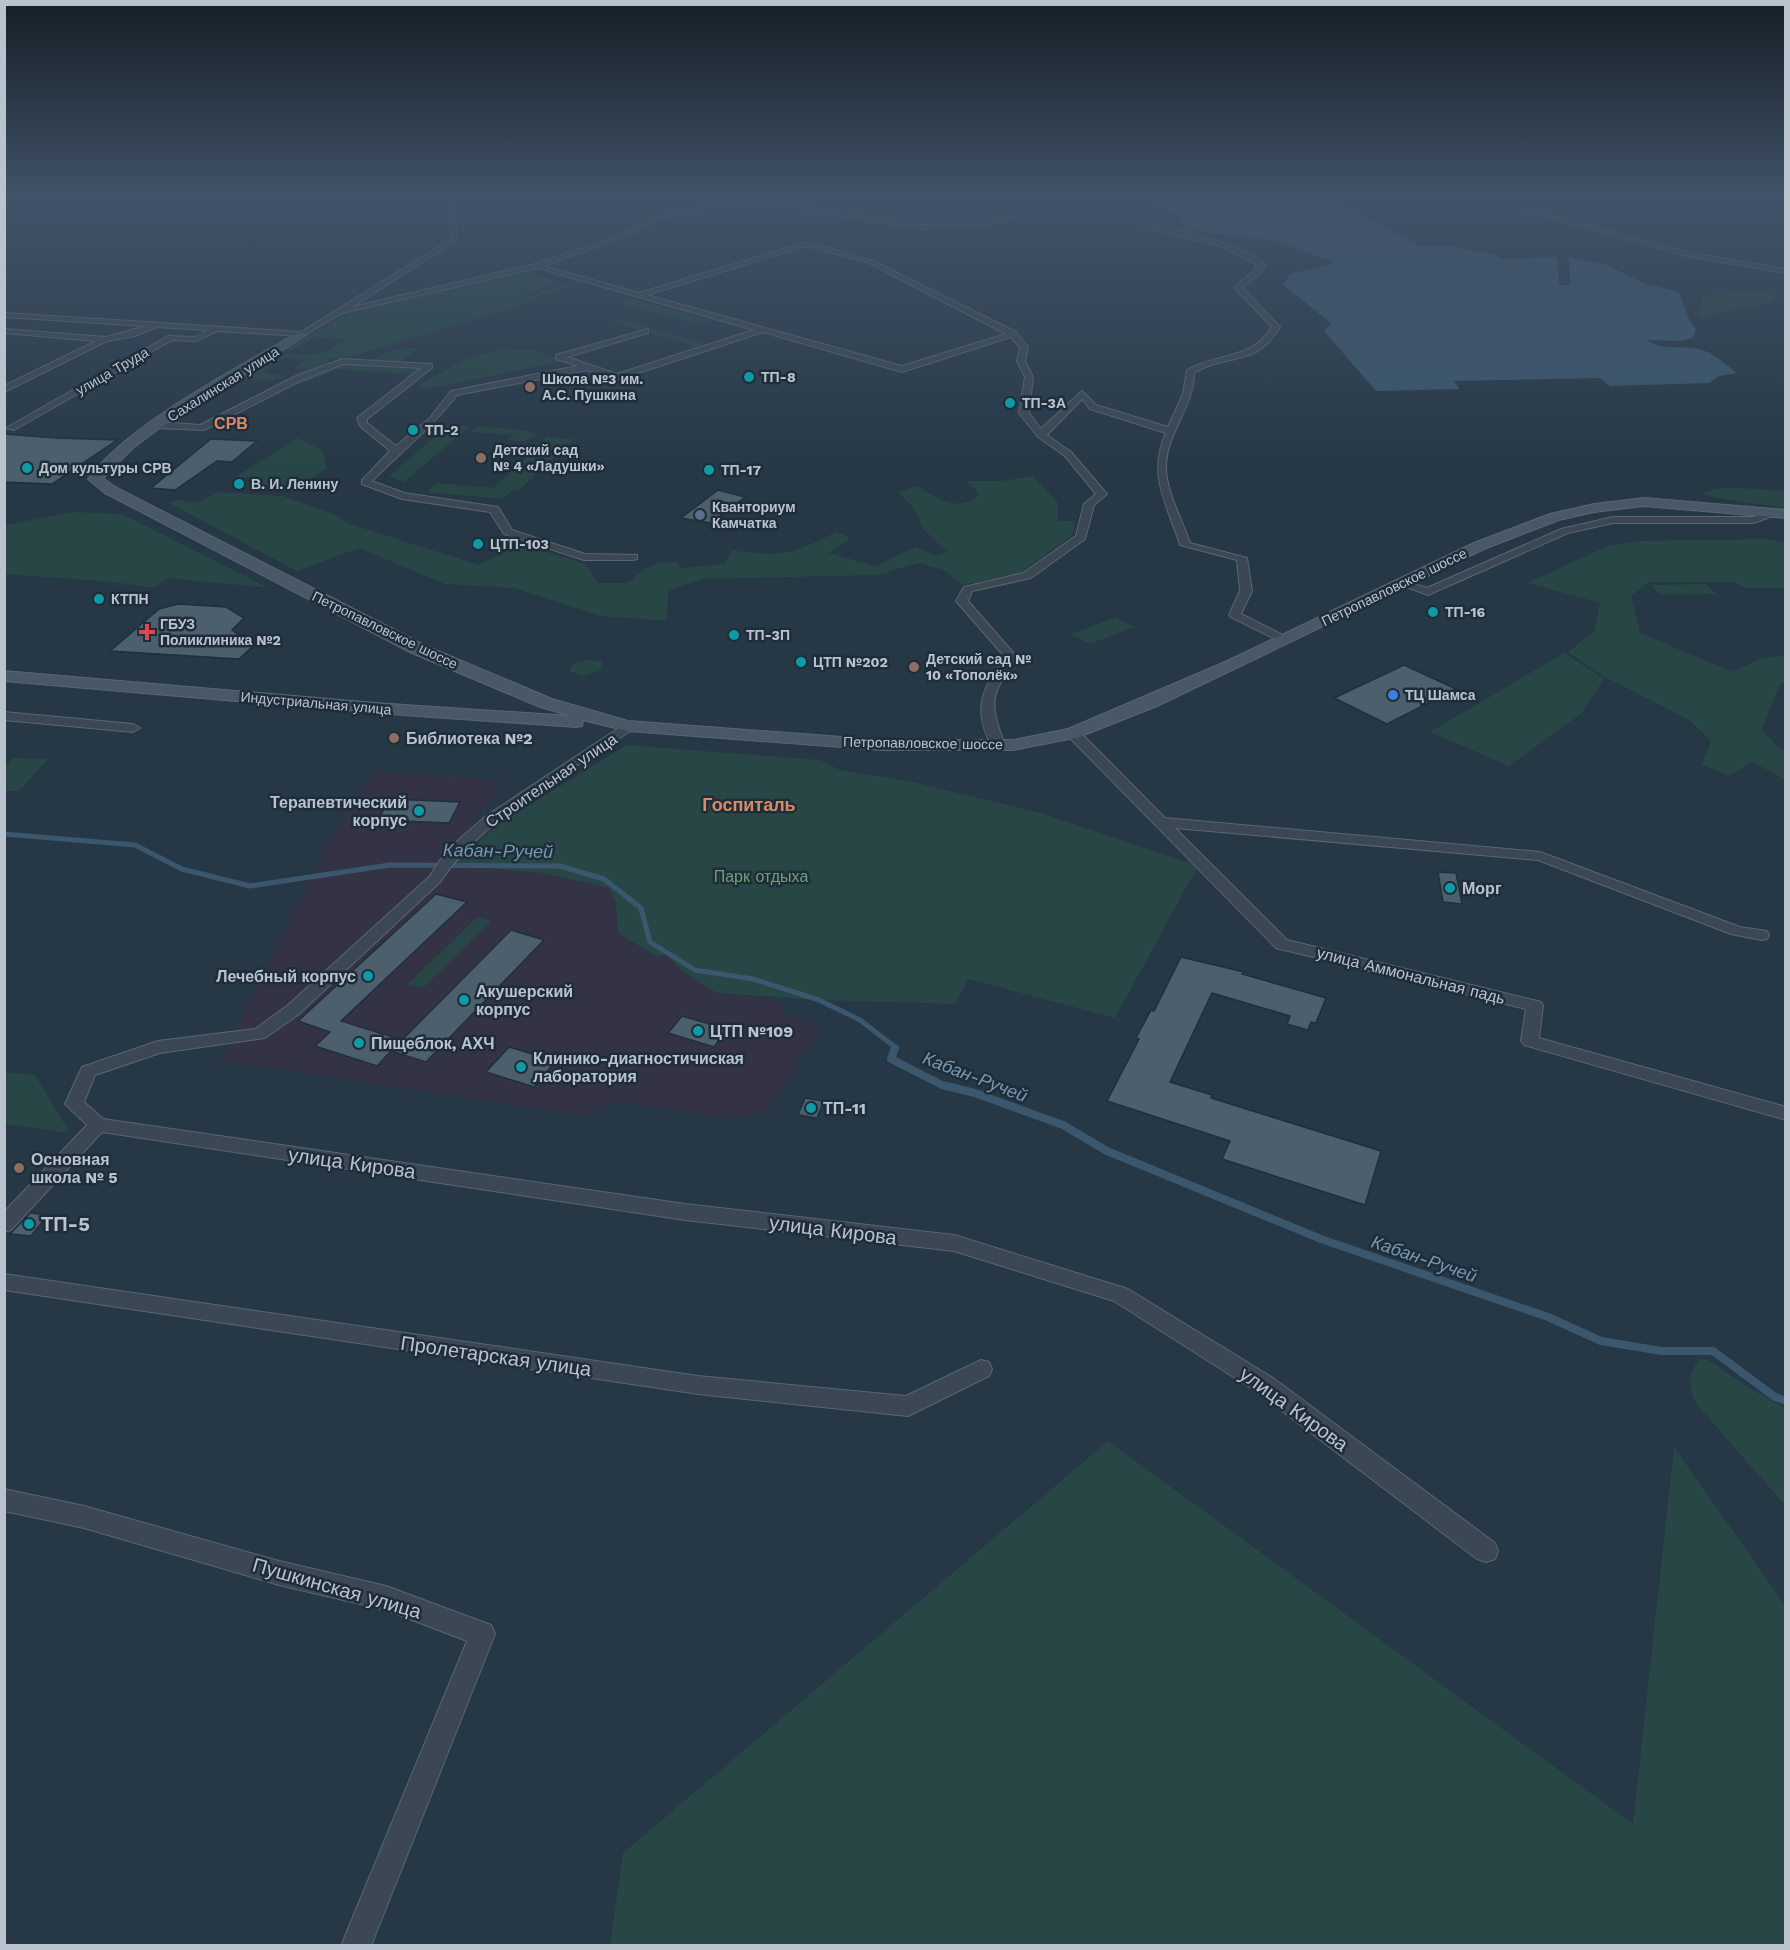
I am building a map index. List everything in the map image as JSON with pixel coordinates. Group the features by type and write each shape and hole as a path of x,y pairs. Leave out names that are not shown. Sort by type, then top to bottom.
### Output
{"street":[{"name":"Сахалинская улица","path":"134,502 95,479 98,471 121,450 379,288"},
{"path":"343,311 442,288"},
{"path":"614,288 902,369 1013,334"},
{"path":"639,295 662,288"},
{"path":"922,288 1013,334 1024,346 1021,362 1029,378 1024,413 1041,435 1068,454 1102,494 1089,504 1081,537 1027,576 968,589 962,601 1011,657 987,692 986,713 998,745"},
{"path":"1239,288 1276,327 1270,341 1249,355 1197,367 1190,372 1191,383 1170,430 1161,467 1185,545 1242,558 1246,591 1235,615 1287,640"},
{"name":"улица Труда","path":"4,315 303,334"},
{"path":"4,331 106,339 132,334 158,324"},
{"name":"улица Труда","path":"11,429 171,338 196,339 216,328"},
{"path":"645,332 559,357 617,377 762,330"},
{"path":"4,390 106,339"},
{"path":"158,425 201,428 297,379 342,361 429,366 362,418 363,424 396,451"},
{"path":"587,367 454,393 432,421 396,451 366,482 402,496 494,508 508,532 584,558 633,557"},
{"path":"1041,435 1082,394 1093,407 1170,430"},
{"name":"Петропавловское шоссе","path":"134,502 418,649 506,689"},
{"name":"Петропавловское шоссе","path":"628,726 882,745 1013,745 1072,733 1151,702 1287,640 1479,546 1555,517 1594,508 1644,502 1778,514"},
{"path":"1402,583 1428,592 1565,531 1613,520 1754,520 1778,514"},
{"name":"Индустриальная улица","path":"4,676 487,716 541,714 628,726"},
{"path":"506,689 521,702 541,714"},
{"path":"487,716 506,706 511,699 506,689"},
{"path":"4,716 133,728"},
{"name":"Строительная улица","path":"98,1125 74,1104 88,1071 159,1047 259,1034 301,1002 435,879 443,863 491,819 628,726"},
{"name":"улица Аммональная падь","path":"1072,733 1282,944 1352,959 1535,1005 1530,1041 1785,1114"},
{"path":"1161,822 1539,856 1737,931 1761,935"},
{"path":"4,1225 98,1125"},
{"name":"улица Кирова","path":"98,1125 686,1212 954,1243 1121,1295 1265,1385 1486,1551"},
{"name":"Пролетарская улица","path":"4,1282 698,1385 908,1406 981,1370"},
{"name":"Пушкинская улица","path":"4,1500 84,1517 279,1573 386,1598 482,1634 357,1946"}],"shaded area":[{"path":"1287,288 1663,288 1679,292 1689,319 1696,330 1693,338 1681,341 1647,340 1659,346 1695,348 1707,352 1737,373 1719,376 1709,383 1610,386 1600,378 1453,381 1460,389 1376,391 1324,331 1331,323"},
{"path":"373,772 504,780 470,825 453,865 543,873 609,888 616,903 618,933 656,957 665,954 717,993 779,1000 785,1014 821,1027 771,1106 752,1115 726,1118 614,1101 585,1116 220,1060 328,843"}],"green space":[{"path":"450,288 541,288 517,299 555,288 569,288 544,295 523,305 349,357 328,359 329,362 297,378 290,377 306,369 294,368 304,360 284,358 261,373 285,376 280,379 234,380 278,352 305,355 325,352 346,340 315,337 291,350 285,350 351,311"},
{"path":"1773,292 1773,302 1721,312 1701,320 1698,312 1703,295"},
{"path":"629,298 711,320 698,324 616,302"},
{"path":"619,319 706,344 695,347 611,321"},
{"path":"403,348 420,348 400,362 372,360 385,353"},
{"path":"507,349 532,350 563,361 427,389 419,385 469,357"},
{"path":"343,364 414,369 417,372 405,377 408,374 337,369 307,382 292,383 330,366"},
{"path":"449,425 470,426 404,482 389,476"},
{"path":"478,426 529,431 537,436 525,441 508,440 513,435 472,432"},
{"path":"547,437 574,439 518,491 512,490 503,499 427,492 437,483 493,488"},
{"path":"298,438 322,450 327,468 293,491 254,488 264,479 235,477"},
{"path":"1032,476 1058,503 1058,521 1076,521 1072,536 1019,573 963,585 944,570 919,563 877,575 703,579 669,590 666,621 601,616 514,588 445,584 359,548 297,571 169,503 177,500 197,502 220,492 283,496 339,516 344,522 479,565 522,544 585,564 598,583 628,583 645,569 662,562 678,562 681,568 725,564 732,550 775,554 797,549 836,532 851,538 829,553 875,566 916,547 936,556 947,552 922,528 915,510 898,492 918,486 941,500 956,504 972,500 980,494 966,481 1002,481"},
{"path":"1726,487 1785,491 1785,508 1722,499 1699,493"},
{"path":"74,512 122,514 269,588 168,578 154,588 114,582 5,574 5,525"},
{"path":"1763,539 1785,542 1785,588 1746,588 1734,582 1649,582 1631,596 1640,633 1733,672 1762,658 1785,655 1785,681 1780,684 1762,729 1777,747 1785,751 1785,779 1752,762 1729,776 1702,765 1711,741 1689,720 1607,678 1568,652 1594,631 1600,603 1527,583 1610,545 1639,541"},
{"path":"1706,584 1716,594 1661,595 1651,585"},
{"path":"1116,617 1134,627 1090,644 1071,634"},
{"path":"1564,653 1604,679 1581,714 1509,766 1430,732"},
{"path":"589,659 602,662 602,670 582,676 569,671 574,663"},
{"name":"Парк отдыха","path":"627,745 820,760 842,771 904,780 1041,813 1198,866 1115,1018 968,979 956,1004 819,1000 717,993 685,973 665,954 657,957 618,933 616,904 609,888 543,873 453,865 498,824"},
{"path":"12,758 48,759 19,791 5,791 5,767"},
{"path":"477,917 491,921 423,988 408,984"},
{"path":"5,1072 35,1075 70,1133 5,1124"},
{"path":"1699,1359 1707,1359 1748,1387 1785,1408 1785,1505 1696,1404 1690,1381 1692,1371"},
{"path":"1108,1441 1633,1824 1674,1447 1785,1605 1785,1945 610,1945 623,1853"}],"building":[{"path":"4,434 117,440 52,484 4,482"},
{"path":"211,439 257,441 232,462 217,461 175,490 151,488"},
{"path":"718,490 745,497 711,523 681,518"},
{"name":"ГБУЗ Поликлиника №2","path":"178,604 226,607 244,618 232,630 253,646 239,659 110,651 159,609"},
{"name":"ТЦ Шамса","path":"1404,665 1456,689 1387,724 1334,698"},
{"name":"Терапевтический корпус","path":"390,799 460,802 449,823 378,820"},
{"name":"Морг","path":"1438,872 1456,873 1462,904 1443,902"},
{"path":"436,894 467,902 341,1021 402,1040 511,930 544,940 426,1062 391,1051 377,1066 315,1046 330,1032 298,1021"},
{"path":"1181,957 1244,972 1242,974 1326,998 1316,1023 1311,1022 1308,1030 1287,1024 1290,1016 1212,993 1170,1082 1212,1095 1211,1098 1381,1151 1365,1205 1222,1159 1230,1141 1107,1101 1139,1039 1136,1038 1151,1010 1154,1011"},
{"name":"ЦТП №109","path":"682,1016 727,1029 714,1047 668,1033"},
{"name":"Клинико-диагностичиская лаборатория","path":"509,1047 556,1061 534,1087 486,1072"},
{"name":"ТП-11","path":"805,1098 824,1101 817,1118 798,1115"},
{"name":"ТП-5","path":"30,1213 48,1215 31,1236 10,1234"}],"waterway":[{"name":"Кабан-Ручей","path":"4,834 135,845 182,869 250,886 390,865 560,866 604,879 641,908 650,942 695,970 753,979 819,1000 860,1020 895,1047 894,1049"},
{"name":"Кабан-Ручей","path":"895,1048 891,1059 942,1085 975,1093 1063,1125 1107,1151 1321,1239 1548,1317 1601,1341 1661,1351 1713,1351 1775,1397 1786,1401"}],"place":[{"name":"ТП-8","path":"749,377"},
{"name":"Школа №3 им. А.С. Пушкина","path":"530,387"},
{"name":"ТП-3А","path":"1010,403"},
{"name":"ТП-2","path":"413,430"},
{"name":"Детский сад № 4 «Ладушки»","path":"481,458"},
{"name":"Дом культуры СРВ","path":"27,468"},
{"name":"ТП-17","path":"709,470"},
{"name":"В. И. Ленину","path":"239,484"},
{"name":"Кванториум Камчатка","path":"700,515"},
{"name":"ЦТП-103","path":"478,544"},
{"name":"КТПН","path":"99,599"},
{"name":"ТП-16","path":"1433,612"},
{"name":"ГБУЗ Поликлиника №2","path":"147,632"},
{"name":"ТП-3П","path":"734,635"},
{"name":"ЦТП №202","path":"801,662"},
{"name":"Детский сад № 10 «Тополёк»","path":"914,667"},
{"name":"ТЦ Шамса","path":"1393,695"},
{"name":"Библиотека №2","path":"394,738"},
{"name":"Терапевтический корпус","path":"419,811"},
{"name":"Морг","path":"1450,888"},
{"name":"Лечебный корпус","path":"368,976"},
{"name":"Акушерский корпус","path":"464,1000"},
{"name":"ЦТП №109","path":"698,1031"},
{"name":"Пищеблок, АХЧ","path":"359,1043"},
{"name":"Клинико-диагностичиская лаборатория","path":"521,1067"},
{"name":"ТП-11","path":"811,1108"},
{"name":"Основная школа № 5","path":"19,1168"},
{"name":"ТП-5","path":"29,1224"}],"district":[{"name":"СРВ","path":"231,423"},
{"name":"Госпиталь","path":"749,805"}]}
